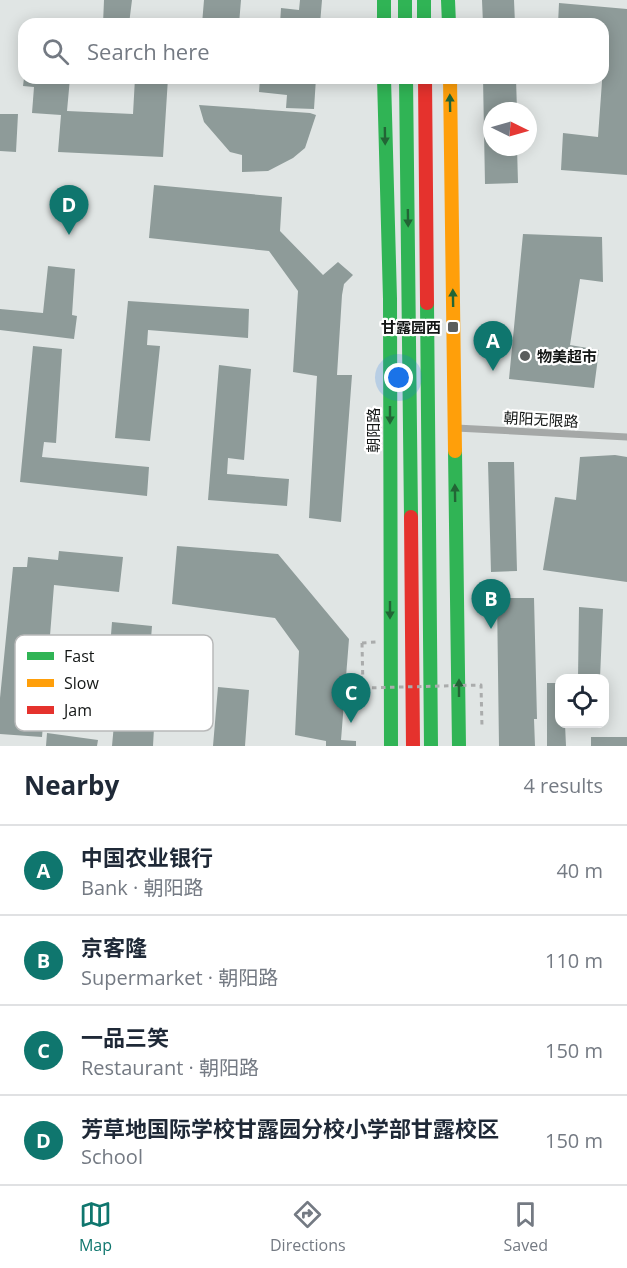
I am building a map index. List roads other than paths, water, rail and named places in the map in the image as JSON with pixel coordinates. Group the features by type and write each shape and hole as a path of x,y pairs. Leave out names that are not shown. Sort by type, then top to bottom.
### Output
{"main road":[{"path":"384,0 384,18"},
{"path":"405,0 405,18"},
{"path":"424,0 424,18"},
{"path":"448,0 449,18"},
{"name":"朝阳路","path":"384,84 390,298 391,746"},
{"path":"406,84 413,746"},
{"path":"425,84 431,746"},
{"path":"450,84 459,746"},
{"path":"385,160 451,160"}],"lane":[{"name":"朝阳无限路","path":"454,428 627,437"}],"place":[{"name":"芳草地国际学校甘露园分校小学部甘露校区","path":"69,235"},
{"name":"甘露园西","path":"453,327"},
{"name":"物美超市","path":"525,356"},
{"name":"中国农业银行","path":"493,371"},
{"name":"京客隆","path":"491,629"},
{"name":"一品三笑","path":"351,723"}]}
